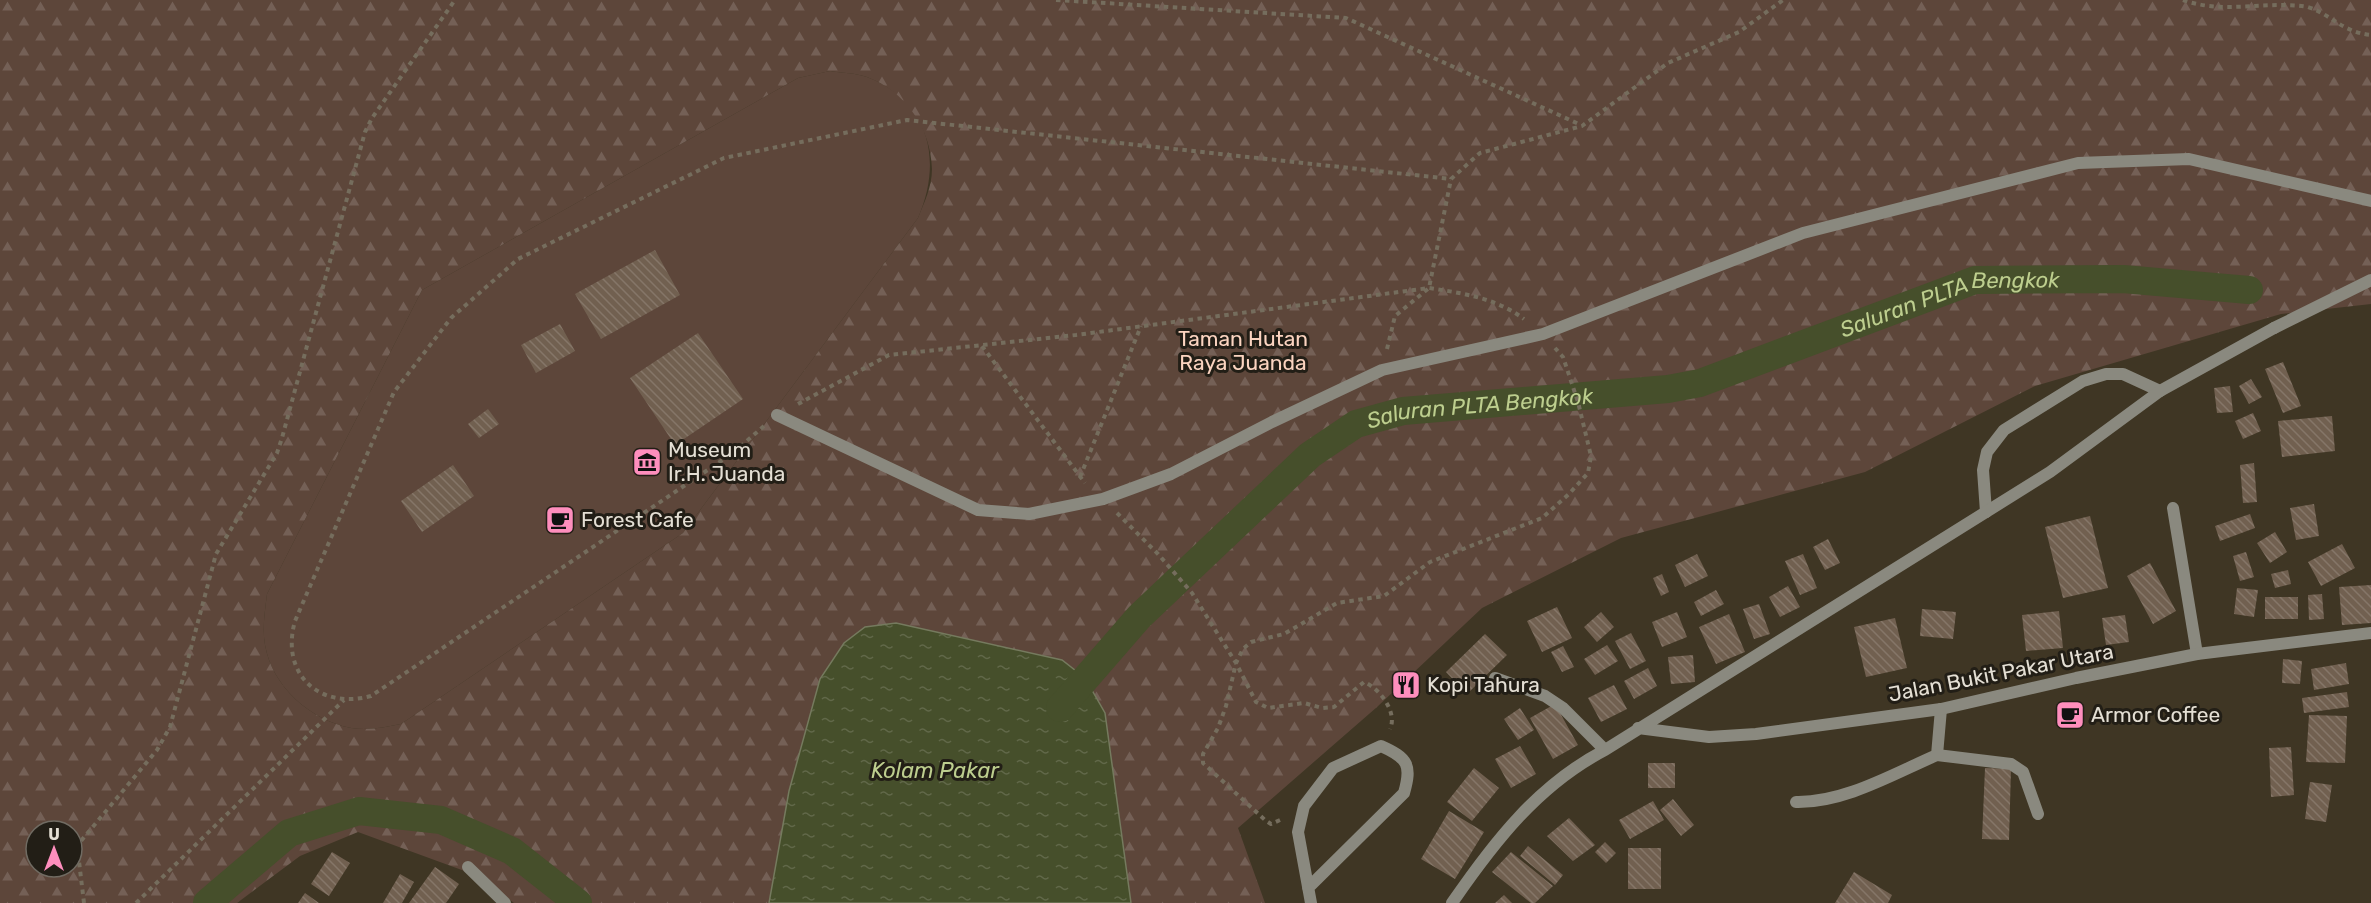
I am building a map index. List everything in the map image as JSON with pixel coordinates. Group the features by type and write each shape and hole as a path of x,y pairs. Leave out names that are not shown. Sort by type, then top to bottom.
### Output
{"street":[{"path":"777,415 978,510 1029,514 1103,499 1171,474 1272,422 1382,370 1544,333 1803,233 2078,163 2189,159 2371,201"},
{"path":"1452,903 1488,849 1517,816 1576,765 1605,750 2050,472 2160,391 2274,328 2371,280"},
{"path":"1986,512 1983,470 1987,452 2004,430 2083,381 2106,374 2123,374 2160,391"},
{"path":"2173,508 2197,654"},
{"name":"Jalan Bukit Pakar Utara","path":"1638,728 1709,737 1756,734 1941,709 2076,678 2197,654 2371,633"},
{"path":"1495,678 1545,696 1563,708 1605,750"},
{"path":"1937,755 1941,709"},
{"path":"1308,888 1404,793 1409,775 1405,759 1382,746 1333,768 1304,806 1298,832 1308,888 1311,903"},
{"path":"1796,802 1812,802 1835,797 1937,755 2011,764 2023,772 2038,814"},
{"path":"468,867 505,903"}],"path":[{"path":"84,903 78,853 81,841 157,750 170,726 216,554 277,453 365,132 372,118 455,0"},
{"path":"1056,0 1346,18 1582,126"},
{"path":"1382,370 1395,316 1428,288 1451,179 1480,153 1582,126 1668,63 1739,32 1783,0"},
{"path":"2183,0 2201,7 2223,7 2254,1 2308,7 2354,33 2371,35"},
{"path":"1304,806 1270,824 1203,763 1203,754 1218,728 1226,706 1236,663 1243,649 1251,642 1284,634 1337,603 1384,596 1430,562 1542,518 1588,473 1591,456 1578,402 1563,357 1544,333 1506,306 1463,294 1428,288 1141,326 889,355 777,415 733,453 371,696 344,700 319,693 301,676 292,655 291,634 394,392 451,318 518,259 724,158 908,120 1451,179"},
{"path":"981,345 1080,478 1141,326"},
{"path":"1158,554 1191,593 1236,663 1256,702 1268,708 1304,703 1322,708 1334,706 1364,682 1371,684 1389,706 1392,725 1382,746"},
{"path":"136,903 344,700"}],"green space":[{"name":"Taman Hutan Raya Juanda","path":"0,0 2371,0 2371,304 2281,314 2035,386 1865,472 1621,538 1482,608 1377,707 1238,828 1265,903 1131,903 1105,713 896,623 865,627 844,643 789,791 769,903 514,903 481,877 358,832 300,856 237,903 0,903","holes":["830,71 854,74 881,83 893,92 904,101 921,126 927,139 932,169 927,195 918,218 683,533 401,724 370,729 351,728 321,717 295,699 284,687 269,660 264,632 267,594 422,290 798,78"]},
{"path":"830,71 867,77 888,88 905,101 917,117 926,135 929,175 926,197 918,218 683,533 401,724 370,729 351,728 321,717 295,699 276,674 265,645 264,620 267,594 422,290 798,78"}],"water":[{"name":"Kolam Pakar","path":"896,623 1062,660 1085,678 1105,713 1131,903 769,903 789,791 820,679 844,643 865,627"}],"building":[{"path":"655,250 680,295 601,339 575,294"},
{"path":"560,324 575,351 536,373 521,345"},
{"path":"698,333 743,399 675,445 630,378"},
{"path":"2283,362 2301,406 2283,413 2265,369"},
{"path":"2251,379 2262,397 2249,404 2239,386"},
{"path":"2230,386 2233,412 2217,413 2214,388"},
{"path":"488,409 499,424 479,438 468,424"},
{"path":"2253,413 2261,431 2243,439 2235,421"},
{"path":"2332,416 2335,451 2282,457 2278,421"},
{"path":"2254,463 2257,502 2243,503 2240,465"},
{"path":"453,465 474,496 422,532 401,501"},
{"path":"2314,504 2319,536 2296,540 2290,508"},
{"path":"2250,514 2255,528 2220,541 2215,526"},
{"path":"2090,516 2108,588 2063,598 2045,527"},
{"path":"2275,532 2287,552 2270,563 2257,543"},
{"path":"1828,539 1840,563 1825,570 1813,547"},
{"path":"2342,544 2355,568 2321,586 2308,562"},
{"path":"2246,552 2254,577 2240,581 2233,556"},
{"path":"1697,554 1708,576 1685,587 1675,565"},
{"path":"1803,554 1817,588 1800,595 1785,561"},
{"path":"2150,563 2176,611 2153,624 2127,576"},
{"path":"2288,570 2291,584 2275,588 2271,574"},
{"path":"1662,574 1669,592 1661,596 1653,578"},
{"path":"2371,585 2371,623 2342,625 2339,587"},
{"path":"1788,586 1800,607 1780,617 1769,597"},
{"path":"2237,588 2258,590 2254,617 2234,614"},
{"path":"1716,590 1724,604 1701,616 1694,602"},
{"path":"2322,594 2324,619 2309,620 2308,595"},
{"path":"2265,597 2298,597 2298,619 2265,619"},
{"path":"1759,604 1770,634 1754,639 1743,609"},
{"path":"1557,607 1572,638 1542,652 1527,621"},
{"path":"1922,609 1956,612 1953,639 1920,636"},
{"path":"2059,611 2063,648 2026,651 2022,615"},
{"path":"1601,612 1614,627 1597,642 1584,627"},
{"path":"1677,612 1687,637 1662,647 1652,622"},
{"path":"1729,614 1745,652 1716,664 1699,627"},
{"path":"2125,615 2129,642 2106,645 2102,618"},
{"path":"1895,618 1907,668 1866,677 1854,627"},
{"path":"1631,633 1646,661 1630,669 1615,641"},
{"path":"1485,634 1507,655 1467,694 1446,672"},
{"path":"1607,645 1618,661 1595,675 1584,659"},
{"path":"1563,646 1574,667 1562,672 1551,652"},
{"path":"1693,655 1695,682 1671,684 1668,657"},
{"path":"2283,659 2302,661 2300,684 2282,683"},
{"path":"2346,663 2349,684 2314,690 2311,669"},
{"path":"1648,668 1657,686 1634,699 1624,681"},
{"path":"1614,685 1627,709 1601,722 1588,698"},
{"path":"2347,692 2349,707 2304,713 2302,698"},
{"path":"1555,704 1578,745 1553,759 1530,718"},
{"path":"1520,708 1534,730 1518,740 1504,719"},
{"path":"2309,715 2347,716 2345,763 2306,762"},
{"path":"1520,746 1536,774 1511,788 1495,759"},
{"path":"2291,747 2294,795 2271,797 2269,748"},
{"path":"1648,763 1675,763 1675,788 1648,788"},
{"path":"1474,768 1499,788 1472,821 1447,802"},
{"path":"1985,768 2011,769 2009,840 1982,839"},
{"path":"2310,782 2332,785 2326,822 2305,819"},
{"path":"1673,799 1694,825 1681,836 1660,810"},
{"path":"1653,801 1664,820 1630,839 1619,820"},
{"path":"1449,811 1484,832 1455,879 1421,859"},
{"path":"1569,818 1595,845 1573,861 1547,836"},
{"path":"1605,842 1616,853 1606,863 1595,852"},
{"path":"1528,846 1563,875 1555,885 1520,856"},
{"path":"1628,848 1661,848 1661,889 1628,889"},
{"path":"332,852 350,863 329,896 311,884"},
{"path":"1511,852 1553,886 1535,903 1531,903 1492,872"},
{"path":"435,867 459,884 446,903 409,903"},
{"path":"1854,872 1892,895 1888,903 1835,903"},
{"path":"400,874 414,882 402,903 383,903"},
{"path":"305,893 319,903 298,903"},
{"path":"1504,895 1512,903 1495,903"}],"waterway":[{"name":"Saluran PLTA Bengkok","path":"1060,708 1139,617 1310,455 1356,424 1403,411 1668,389 1700,383 1975,280 2123,279 2249,290"},
{"path":"207,903 289,833 359,811 441,820 512,851 578,903"}],"place":[{"name":"Museum Ir.H. Juanda","path":"647,462"},
{"name":"Forest Cafe","path":"560,520"},
{"name":"Kopi Tahura","path":"1406,685"},
{"name":"Armor Coffee","path":"2070,715"}]}
